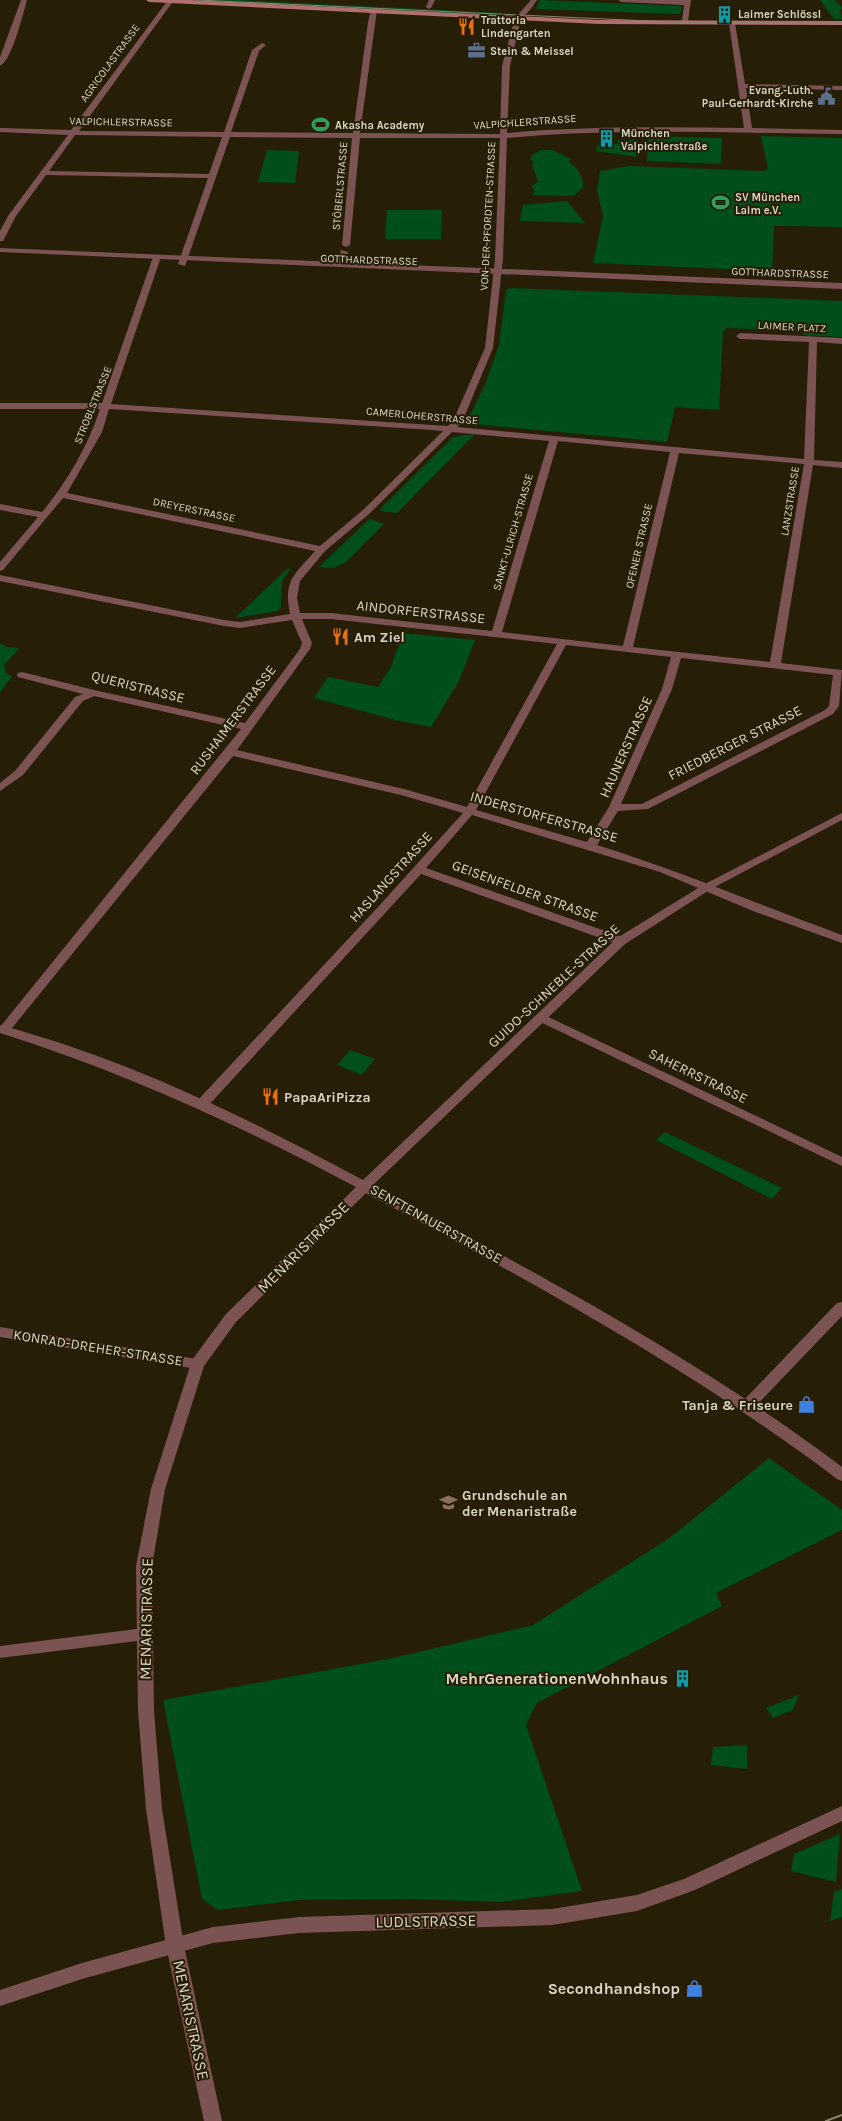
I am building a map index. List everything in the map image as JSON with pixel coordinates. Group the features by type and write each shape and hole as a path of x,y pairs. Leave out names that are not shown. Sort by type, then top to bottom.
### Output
{"main road":[{"path":"149,0 372,6 431,4 525,12 721,23"},
{"path":"268,0 518,18 644,23 842,23"}],"street":[{"path":"0,64 3,50 24,0"},
{"path":"518,18 534,0"},
{"path":"621,0 688,2 686,21"},
{"name":"AGRICOLASTRASSE","path":"0,239 12,216 46,173 73,133 171,1"},
{"name":"STÖBERLSTRASSE","path":"341,265 345,248 372,6"},
{"name":"VON-DER-PFORDTEN-STRASSE","path":"448,430 457,422 489,348 497,274 506,66 518,18"},
{"path":"732,23 748,129"},
{"path":"183,261 256,50 262,45"},
{"path":"740,86 842,88"},
{"name":"VALPICHLERSTRASSE","path":"0,130 73,133 504,137 555,131 748,129 842,132"},
{"path":"46,173 213,176"},
{"name":"GOTTHARDSTRASSE","path":"0,250 52,253 70,259 156,260 842,286"},
{"name":"STROBLSTRASSE","path":"0,568 61,495 85,455 108,406 156,260"},
{"name":"GOTTHARDSTRASSE","path":"183,261 341,265 497,274"},
{"name":"LAIMER PLATZ","path":"740,336 842,341"},
{"name":"LANZSTRASSE","path":"775,665 809,462 813,340"},
{"name":"CAMERLOHERSTRASSE","path":"0,406 108,406 432,427 448,430 842,465"},
{"name":"RUSHAIMERSTRASSE","path":"2,1030 230,752 305,648 306,643 296,616 292,598 295,581 322,550 366,512 448,430"},
{"name":"SANKT-ULRICH-STRASSE","path":"496,634 554,438"},
{"name":"OFENER STRASSE","path":"628,648 675,449"},
{"name":"DREYERSTRASSE","path":"61,495 322,550"},
{"path":"0,507 44,515"},
{"name":"AINDORFERSTRASSE","path":"0,578 240,625 296,616 331,616 840,673"},
{"name":"HASLANGSTRASSE","path":"202,1104 419,869 470,811 563,642"},
{"name":"HAUNERSTRASSE","path":"590,846 610,820 620,792 668,689 677,654"},
{"name":"FRIEDBERGER STRASSE","path":"615,808 644,807 828,712 834,706 840,673"},
{"name":"QUERISTRASSE","path":"22,675 93,693 247,727"},
{"path":"0,788 19,773 79,699 93,693"},
{"name":"INDERSTORFERSTRASSE","path":"230,752 338,776 470,811 590,846 664,870 842,939"},
{"name":"GUIDO-SCHNEBLE-STRASSE","path":"366,1185 621,941 708,887 842,816"},
{"name":"GEISENFELDER STRASSE","path":"419,869 621,941"},
{"name":"SAHERRSTRASSE","path":"540,1017 842,1162"},
{"name":"SENFTENAUERSTRASSE","path":"2,1030 74,1052 202,1104 291,1146 366,1185 611,1322 747,1406 842,1475"},
{"name":"MENARISTRASSE","path":"213,2121 175,1946 154,1809 146,1711 144,1566 158,1489 197,1364 232,1318 366,1185"},
{"path":"747,1406 842,1307"},
{"name":"KONRAD-DREHER-STRASSE","path":"0,1332 197,1364"},
{"path":"0,1652 145,1634"},
{"name":"LUDLSTRASSE","path":"0,1998 82,1971 214,1935 299,1925 552,1917 637,1903 689,1885 842,1813"}],"green space":[{"path":"189,0 239,0 501,13 500,16"},
{"path":"540,0 682,6 680,14 536,9"},
{"path":"820,0 834,0 842,7 840,11 842,19 834,19"},
{"path":"648,136 722,138 721,164 647,161"},
{"name":"SV München Laim e.V.","path":"761,136 842,138 842,227 774,226 772,271 593,263 603,216 597,190 600,171 629,166 762,171 768,169"},
{"path":"618,140 637,140 637,157 596,151 598,144 618,144"},
{"path":"267,150 299,151 295,183 258,182"},
{"path":"540,150 552,150 571,159 569,162 580,173 583,188 573,196 532,195 535,192 532,186 538,182 532,165 534,162 530,160 531,156"},
{"path":"567,201 585,223 520,221 523,205"},
{"path":"387,210 442,210 441,239 385,239"},
{"path":"510,288 842,301 842,337 803,335 802,321 802,331 727,328 723,332 719,410 675,407 667,442 472,424 469,417 485,385 499,345 506,290"},
{"path":"475,434 397,513 381,511 380,509 453,437"},
{"path":"371,519 384,524 345,563 332,568 319,567 368,520"},
{"path":"288,568 290,569 282,582 281,606 278,611 235,618"},
{"path":"403,633 475,640 459,681 431,727 399,721 314,698 328,677 378,687 391,667"},
{"path":"0,643 7,647 18,648 18,650 4,665 6,673 12,676 0,693"},
{"path":"350,1050 375,1059 362,1075 337,1065"},
{"path":"665,1132 782,1188 772,1199 656,1140"},
{"path":"769,1458 842,1510 842,1530 716,1593 722,1606 537,1703 526,1725 582,1891 501,1902 409,1899 299,1900 218,1910 202,1899 163,1700 393,1658 533,1625 668,1539"},
{"path":"799,1695 793,1710 773,1718 766,1708"},
{"path":"747,1745 747,1769 711,1765 713,1747"},
{"path":"840,1834 836,1882 791,1871 794,1854"},
{"path":"842,1889 842,1917 830,1921 834,1892"}],"tram line":[{"path":"197,0 692,23 842,23"},
{"path":"826,2121 842,2115"}],"place":[{"name":"Laimer Schlössl","path":"724,14"},
{"name":"Trattoria Lindengarten","path":"467,26"},
{"name":"Stein & Meissel","path":"476,51"},
{"name":"Evang.-Luth. Paul-Gerhardt-Kirche","path":"827,96"},
{"name":"Akasha Academy","path":"321,125"},
{"name":"München Valpichlerstraße","path":"607,139"},
{"name":"SV München Laim e.V.","path":"721,203"},
{"name":"Am Ziel","path":"340,637"},
{"name":"PapaAriPizza","path":"270,1097"},
{"name":"Tanja & Friseure","path":"807,1405"},
{"name":"Grundschule an der Menaristraße","path":"448,1503"},
{"name":"MehrGenerationenWohnhaus","path":"682,1678"},
{"name":"Secondhandshop","path":"694,1988"}]}
